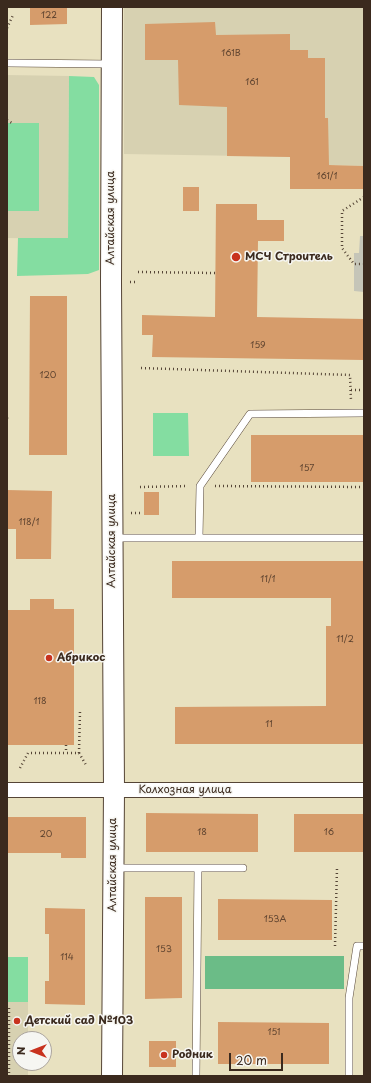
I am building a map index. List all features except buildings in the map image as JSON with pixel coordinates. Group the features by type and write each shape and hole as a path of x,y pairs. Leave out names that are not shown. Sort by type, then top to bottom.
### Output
{"main road":[{"name":"Алтайская улица","path":"112,7 112,538 114,790 112,1076"}],"street":[{"name":"Колхозная улица","path":"7,790 364,790"}],"lane":[{"path":"7,63 112,64"},
{"path":"199,538 200,486 250,414 364,413"},
{"path":"112,538 364,538"},
{"path":"113,868 243,868"},
{"path":"196,1076 198,868"},
{"path":"349,1076 349,998 357,946 364,946"}],"path":[{"path":"7,28 13,15"},
{"path":"7,120 12,123"},
{"path":"364,197 342,211 342,248 354,264 364,264"},
{"path":"138,272 215,273"},
{"path":"141,368 350,375 351,414"},
{"path":"351,390 364,390"},
{"path":"140,487 364,486"},
{"path":"74,658 80,658"},
{"path":"80,711 79,753 86,765"},
{"path":"66,745 66,753"},
{"path":"20,768 28,753 79,753"},
{"path":"335,946 337,868"},
{"path":"7,1006 9,1006 9,1076"}],"shaded area":[{"path":"124,7 364,7 364,166 329,165 306,157 124,154"},
{"path":"7,75 69,76 68,239 7,238"},
{"path":"360,236 364,236 364,292 354,291 354,253 359,253"},
{"name":"Детский сад №103","path":"7,957 28,957 28,1031 12,1031 12,1071 28,1071 28,1076 7,1076"}],"green space":[{"path":"69,76 94,77 99,85 99,270 88,274 17,276 18,238 68,238"},
{"path":"7,123 39,123 39,211 7,211"},
{"path":"153,413 188,413 189,456 153,456"},
{"path":"205,956 344,956 344,989 205,989"},
{"path":"7,957 28,957 28,1002 7,1002"}],"place":[{"name":"МСЧ Строитель","path":"236,257"},
{"name":"Абрикос","path":"49,658"},
{"name":"Детский сад №103","path":"17,1021"},
{"name":"Родник","path":"164,1055"}]}
